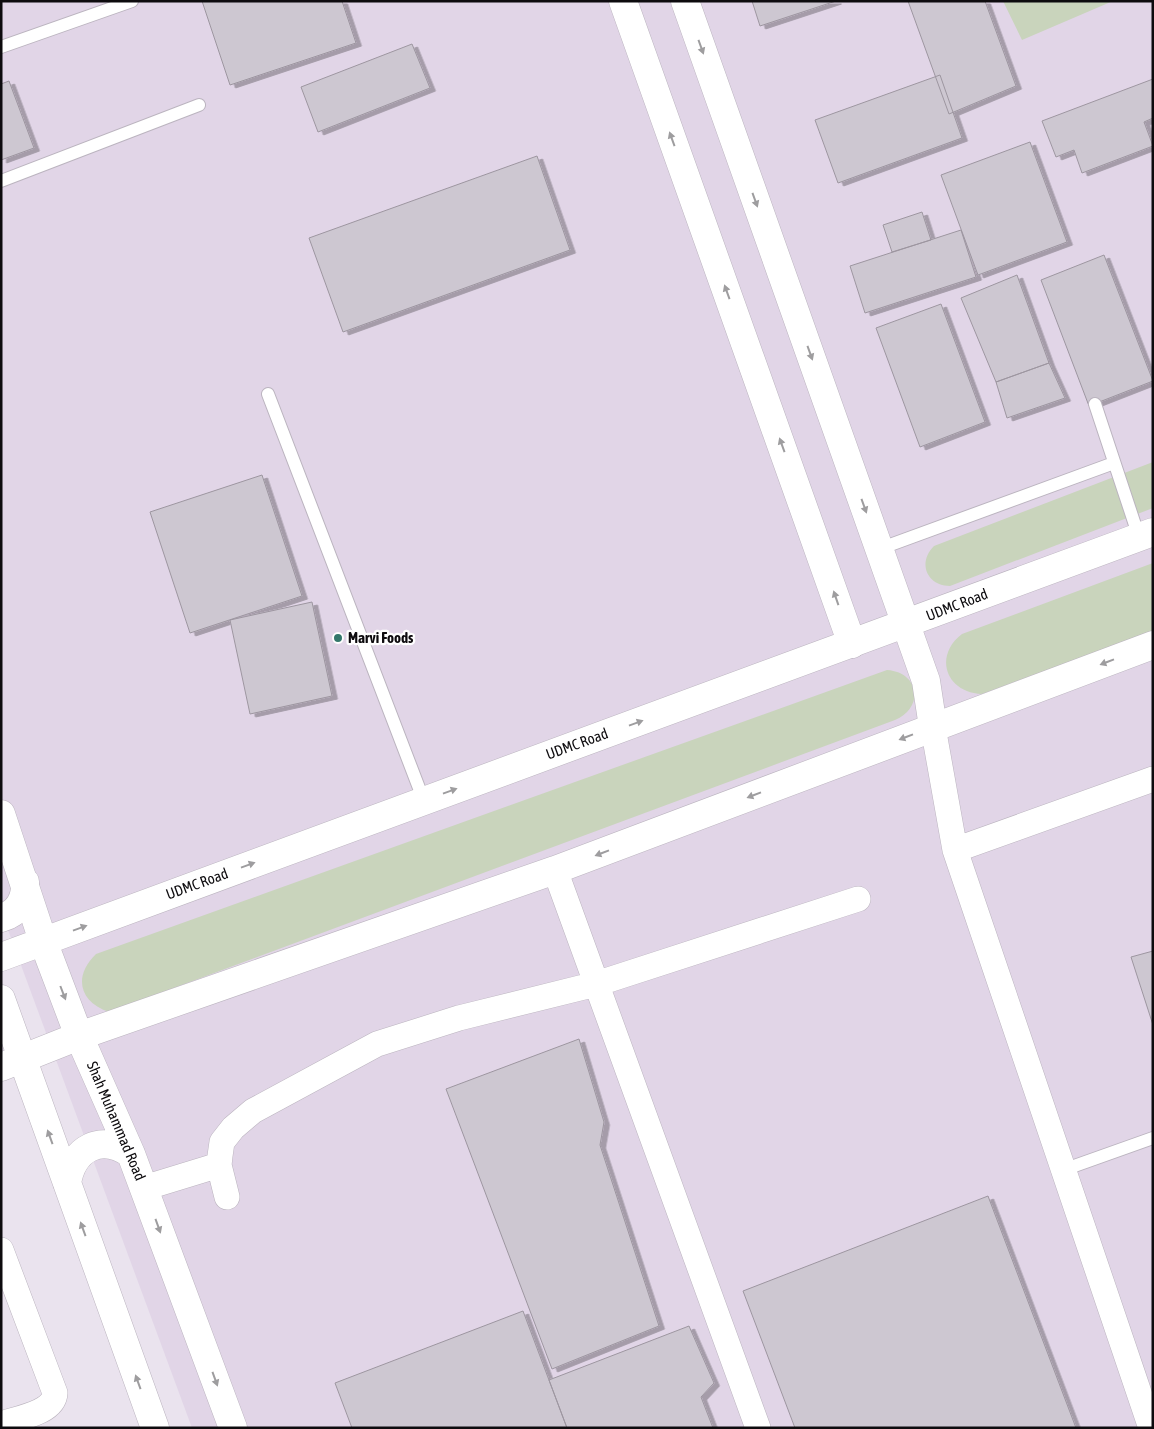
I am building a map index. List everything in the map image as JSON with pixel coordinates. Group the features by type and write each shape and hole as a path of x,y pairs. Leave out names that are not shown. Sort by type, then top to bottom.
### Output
{"main road":[{"path":"623,1 852,644"},
{"path":"685,1 926,681 933,727"},
{"name":"UDMC Road","path":"1,957 1146,535"},
{"path":"12,1063 79,1036 555,870 1153,645"},
{"name":"Shah Muhammad Road","path":"1,814 43,941 79,1036 131,1154 233,1428"},
{"path":"1,918 16,911 22,902 25,882"},
{"path":"1,999 12,1063 67,1183 155,1428"},
{"path":"67,1183 72,1165 84,1150 96,1145 108,1144 120,1147 131,1154"}],"street":[{"path":"933,727 955,850 1151,1428"},
{"path":"955,850 1153,779"},
{"path":"555,870 758,1428"},
{"path":"227,1197 219,1165 222,1142 233,1128 252,1112 377,1044 458,1018 596,984 858,899"},
{"path":"144,1188 219,1165"},
{"path":"1,1250 55,1392 55,1399 49,1407 1,1424"}],"lane":[{"path":"1,47 132,1"},
{"path":"1,181 199,105"},
{"path":"268,394 424,800"},
{"path":"1095,404 1114,463 1146,535"},
{"path":"879,549 1114,463"},
{"path":"1064,1170 1153,1138"}],"shaded area":[{"path":"1,1 1153,1 1153,1428 192,1428 1,911"}],"green space":[{"path":"1003,1 1113,1 1022,40"},
{"path":"1153,462 1153,508 950,586 942,585 930,578 927,572 926,559 934,546"},
{"path":"1153,563 1153,631 982,694 970,692 952,680 946,662 953,643 962,634"},
{"path":"887,670 898,672 906,677 912,683 914,691 911,707 905,714 895,720 109,1012 99,1008 86,995 82,979 89,962 96,954"}],"building":[{"path":"202,1 342,1 356,43 230,85"},
{"path":"752,1 836,1 760,26"},
{"path":"908,1 985,1 1016,86 949,114"},
{"path":"412,44 430,88 318,132 301,87"},
{"path":"940,75 962,138 838,183 815,120"},
{"path":"1153,79 1153,118 1144,122 1153,146 1082,173 1074,150 1056,157 1042,121"},
{"path":"9,81 34,148 1,160 1,84"},
{"path":"1030,142 1067,242 978,275 941,175"},
{"path":"537,156 570,250 343,332 309,238"},
{"path":"922,212 931,240 892,252 883,225"},
{"path":"961,230 976,277 865,313 850,266"},
{"path":"1104,255 1153,381 1089,406 1041,280"},
{"path":"1017,275 1049,363 996,382 961,298"},
{"path":"941,304 985,422 920,447 876,328"},
{"path":"1049,363 1065,398 1007,418 996,382"},
{"path":"262,475 302,596 190,633 150,512"},
{"path":"312,602 332,696 250,714 230,620"},
{"path":"1153,951 1153,1025 1131,957"},
{"path":"579,1039 604,1122 600,1145 659,1326 552,1369 446,1089"},
{"path":"988,1196 1076,1428 795,1428 743,1291"},
{"path":"523,1311 567,1428 352,1428 335,1383"},
{"path":"689,1326 714,1383 701,1397 713,1428 567,1428 549,1380"}],"place":[{"name":"Marvi Foods","path":"338,638"}]}
